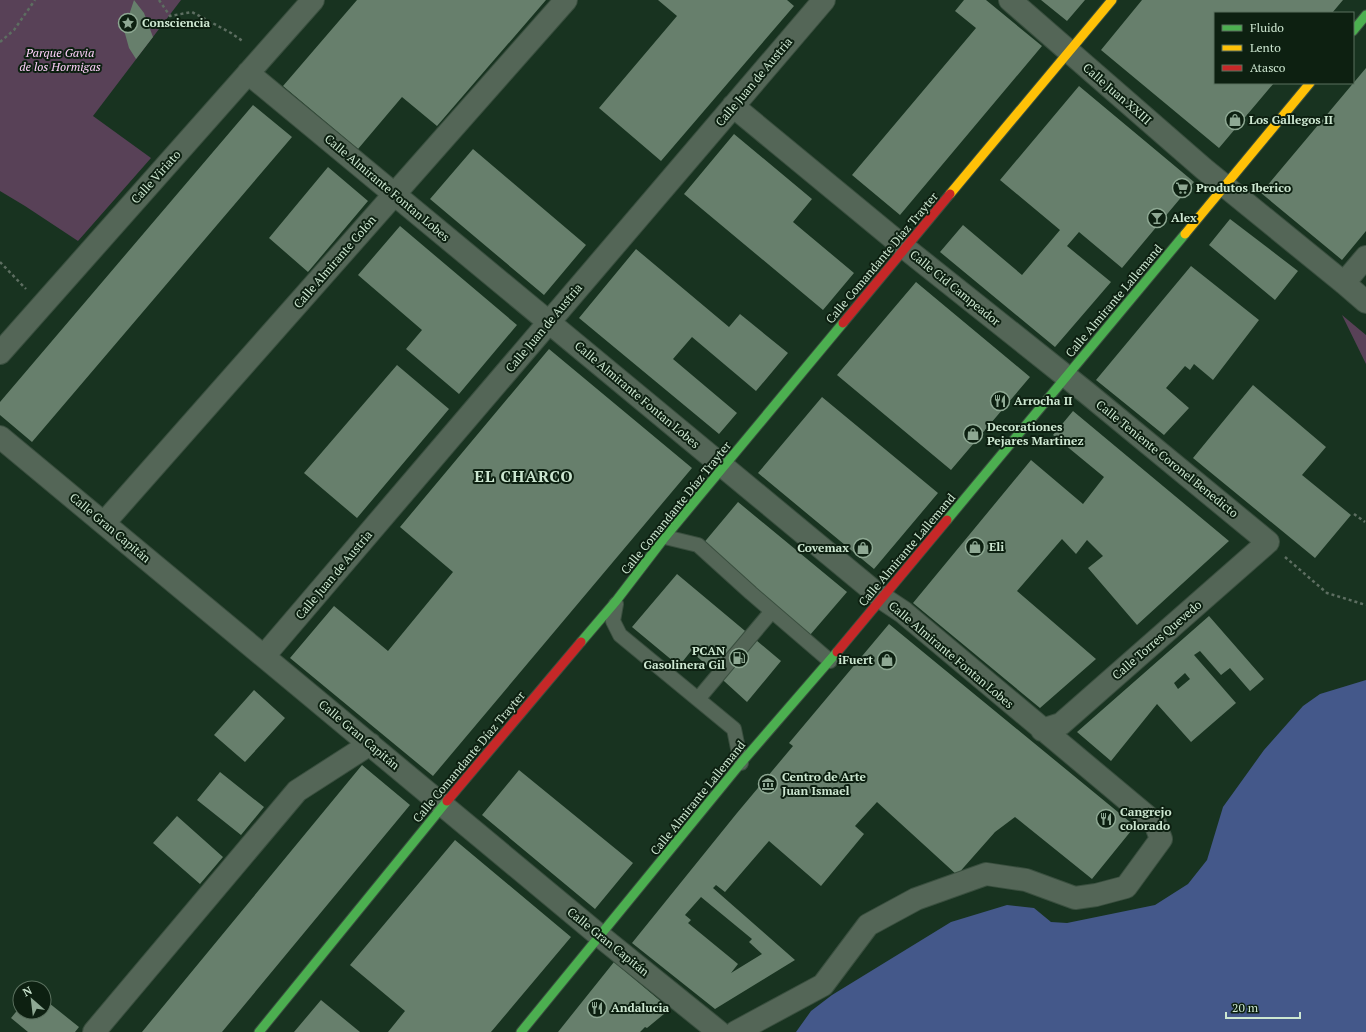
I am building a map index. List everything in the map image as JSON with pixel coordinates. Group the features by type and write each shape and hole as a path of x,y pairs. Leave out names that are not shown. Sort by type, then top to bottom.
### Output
{"main road":[{"name":"Calle Comandante Díaz Trayter","path":"259,1032 443,805 616,601 665,537 1112,0"},
{"path":"1354,30 1366,15"},
{"name":"Calle Almirante Lallemand","path":"521,1032 741,763 830,661 1309,84"}],"street":[{"name":"Calle Viriato","path":"0,353 313,0"},
{"name":"Calle Almirante Colón","path":"104,523 566,0"},
{"name":"Calle Juan de Austria","path":"264,656 824,0"},
{"name":"Calle Juan XXIII","path":"1010,0 1225,187 1366,302"},
{"name":"Calle Almirante Fontan Lobes","path":"248,73 882,598 903,612 1154,823 1161,839 1126,887 1096,895 1075,898 1026,880 986,874 916,899 868,926 823,985 736,1032"},
{"name":"Calle Cid Campeador","path":"733,106 905,248 1066,377"},
{"path":"1344,283 1366,257"},
{"name":"Calle Teniente Coronel Benedicto","path":"1066,377 1268,542"},
{"name":"Calle Gran Capitán","path":"0,436 600,936 719,1032"},
{"name":"Calle Torres Quevedo","path":"1042,730 1061,724 1268,542"},
{"path":"94,1032 298,791 370,744"}],"lane":[{"path":"665,537 698,545 830,661"},
{"path":"616,601 613,621 620,635 734,729 741,763"},
{"path":"698,699 772,611"}],"path":[{"path":"0,42 14,30 35,0"},
{"path":"159,0 170,16 192,12 231,33 248,45"},
{"path":"0,262 30,292"},
{"path":"1354,514 1365,522"},
{"path":"1268,542 1328,593 1366,605"}],"green space":[{"name":"Parque Gavia de los Hormigas","path":"0,0 181,0 93,116 151,158 78,241 0,191"},
{"path":"1342,315 1366,335 1366,364"}],"water":[{"path":"1366,680 1366,1032 796,1032 811,1011 832,995 951,922 1007,905 1034,908 1051,922 1067,923 1155,905 1188,884 1207,860 1223,807 1264,750 1303,706 1320,694"}],"building":[{"path":"134,0 144,13 153,37 136,59 129,48 124,30"},
{"path":"357,0 546,0 437,126 402,97 358,149 283,86"},
{"path":"658,0 787,0 794,6 661,161 599,108 677,16"},
{"path":"964,0 986,0 1042,46 900,215 852,175 976,28 955,11"},
{"path":"1041,0 1085,0 1067,21"},
{"path":"1142,0 1343,0 1333,12 1214,12 1214,84 1273,84 1219,148 1101,50"},
{"path":"1366,68 1366,231 1342,260 1261,193"},
{"path":"1079,86 1194,182 1122,268 1079,232 1067,246 1111,282 1055,347 940,252 963,225 1022,275 1060,230 1000,180"},
{"path":"253,105 292,137 32,442 0,415 0,402"},
{"path":"734,134 812,199 793,222 854,273 823,310 684,194"},
{"path":"473,149 586,245 544,295 430,199"},
{"path":"328,167 368,201 308,272 269,238"},
{"path":"1230,219 1298,271 1275,300 1209,245"},
{"path":"400,226 517,325 459,394 406,349 422,330 358,275"},
{"path":"636,249 729,327 740,314 788,353 756,391 692,337 673,359 737,413 719,434 579,318"},
{"path":"1191,266 1259,320 1213,380 1194,364 1190,370 1185,366 1166,388 1189,408 1164,435 1096,380"},
{"path":"916,282 1030,377 951,470 837,375"},
{"path":"549,349 692,468 433,776 290,658 334,606 388,651 453,572 400,527"},
{"path":"397,365 449,409 357,518 304,473"},
{"path":"1253,385 1326,447 1302,475 1351,515 1315,558 1193,458"},
{"path":"822,397 938,493 874,569 758,473"},
{"path":"1073,411 1229,541 1137,625 1088,568 1103,556 1087,540 1076,554 1062,539 1017,591 1096,659 1040,708 913,603 1031,460 1083,504 1104,477 1053,435"},
{"path":"738,502 847,592 810,635 702,545"},
{"path":"677,574 781,661 747,702 691,651 679,666 632,627"},
{"path":"1209,616 1264,679 1250,691 1230,668 1221,675 1200,651 1194,655 1236,703 1191,742 1157,704 1111,761 1077,732","holes":["1185,673 1190,679 1178,689 1174,683"]},
{"path":"889,624 1135,826 1092,879 1015,817 995,832 957,875 877,802 855,826 864,834 821,886 769,841 725,892 716,885 713,888 795,960 715,1009 632,943 793,746 789,743","holes":["701,897 752,939 749,942 762,954 731,973 738,964 688,923 691,920 685,915"]},
{"path":"254,690 285,718 245,762 214,735"},
{"path":"362,765 410,805 222,1032 142,1032"},
{"path":"519,770 633,863 595,909 482,815"},
{"path":"220,772 264,807 241,835 197,800"},
{"path":"177,816 223,857 200,884 153,843"},
{"path":"455,840 571,937 491,1032 388,1032 405,1011 350,965"},
{"path":"614,962 670,1009 640,1032 558,1032"},
{"path":"321,1000 360,1032 294,1032"},
{"path":"52,1005 79,1027 75,1032 28,1032 13,1020 52,1020"}],"traffic: fast":[{"path":"1354,30 1366,15"},
{"path":"947,520 1185,234"},
{"path":"581,642 616,601 665,537 843,323"},
{"path":"521,1032 741,763 837,652"},
{"path":"259,1032 447,801"}],"traffic: slow":[{"path":"950,194 1112,0"},
{"path":"1185,234 1309,84"}],"traffic: jam":[{"path":"843,323 950,194"},
{"path":"837,652 947,520"},
{"path":"447,801 581,642"}],"place":[{"name":"Consciencia","path":"128,23"},
{"name":"Los Gallegos II","path":"1235,120"},
{"name":"Produtos Iberico","path":"1182,188"},
{"name":"Alex","path":"1157,218"},
{"name":"Arrocha II","path":"1000,401"},
{"name":"Decorationes Pejares Martinez","path":"973,434"},
{"name":"Eli","path":"975,547"},
{"name":"Covemax","path":"863,548"},
{"name":"PCAN Gasolinera Gil","path":"739,658"},
{"name":"iFuert","path":"887,660"},
{"name":"Centro de Arte Juan Ismael","path":"768,784"},
{"name":"Cangrejo colorado","path":"1106,819"},
{"name":"Andalucia","path":"597,1008"}],"district":[{"name":"EL CHARCO","path":"524,476"}]}
